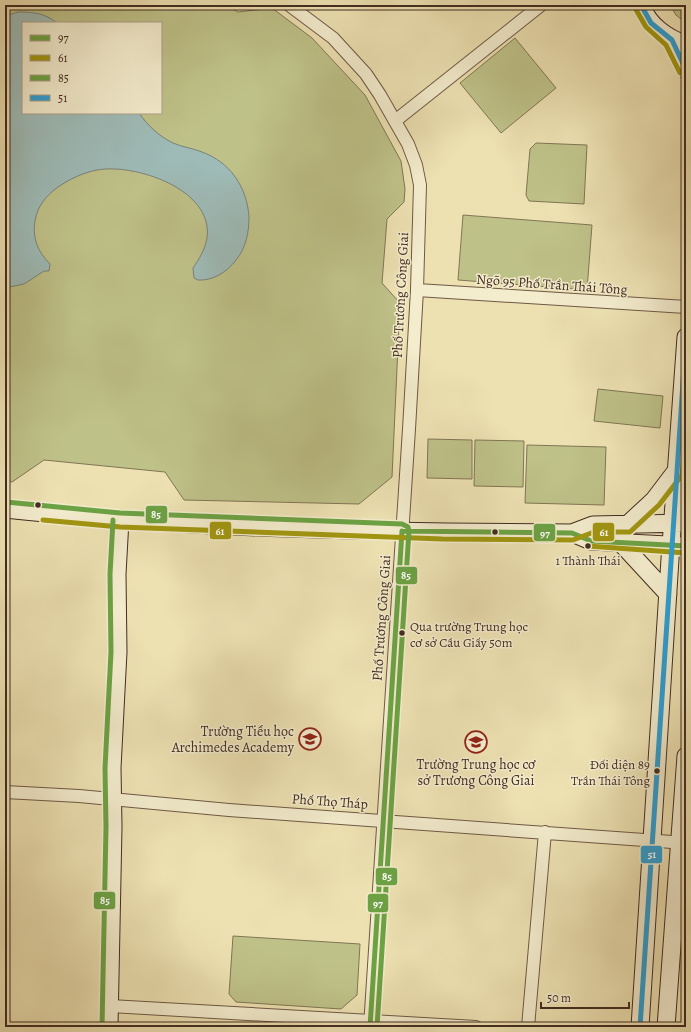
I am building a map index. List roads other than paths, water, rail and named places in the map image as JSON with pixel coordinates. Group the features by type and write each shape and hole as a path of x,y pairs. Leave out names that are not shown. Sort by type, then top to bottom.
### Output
{"street":[{"name":"Phố Trương Công Giai","path":"289,5 333,38 366,74 396,121 413,155 419,177 420,201 417,290 370,1025"},
{"path":"396,121 541,5"},
{"path":"641,5 651,23 679,43 686,70"},
{"name":"Ngõ 95 Phố Trần Thái Tông","path":"417,290 686,307"},
{"path":"640,1027 668,594 678,546 679,523 676,471 686,337"},
{"path":"627,525 654,500 676,471"},
{"path":"5,509 120,520 402,531 572,533 593,526 679,523"},
{"path":"110,1027 113,800 112,768 118,652 117,574 120,520"},
{"path":"572,533 591,541 678,546"},
{"path":"620,542 668,594"},
{"path":"666,1027 683,842 686,756"},
{"name":"Phố Thọ Tháp","path":"5,792 79,796 113,800 683,842"},
{"path":"528,1027 545,832"},
{"path":"110,1006 370,1025 476,1027"}],"water":[{"path":"18,12 29,12 48,17 55,22 22,22 22,114 140,114 158,134 173,143 212,156 229,169 241,186 245,196 248,206 249,223 248,234 242,250 236,260 224,272 204,280 194,278 193,268 200,258 207,238 206,221 198,206 185,193 168,183 131,171 113,169 97,170 76,177 58,187 46,197 38,210 34,227 35,239 42,255 50,264 49,271 44,271 24,284 5,288 5,16"}],"place":[{"name":"1 Thành Thái","path":"588,546"},
{"name":"Qua trường Trung học cơ sở Cầu Giấy 50m","path":"402,633"},
{"name":"Trường Tiểu học Archimedes Academy","path":"310,739"},
{"name":"Trường Trung học cơ sở Trương Công Giai","path":"476,742"},
{"name":"Đối diện 89 Trần Thái Tông","path":"657,771"}]}
